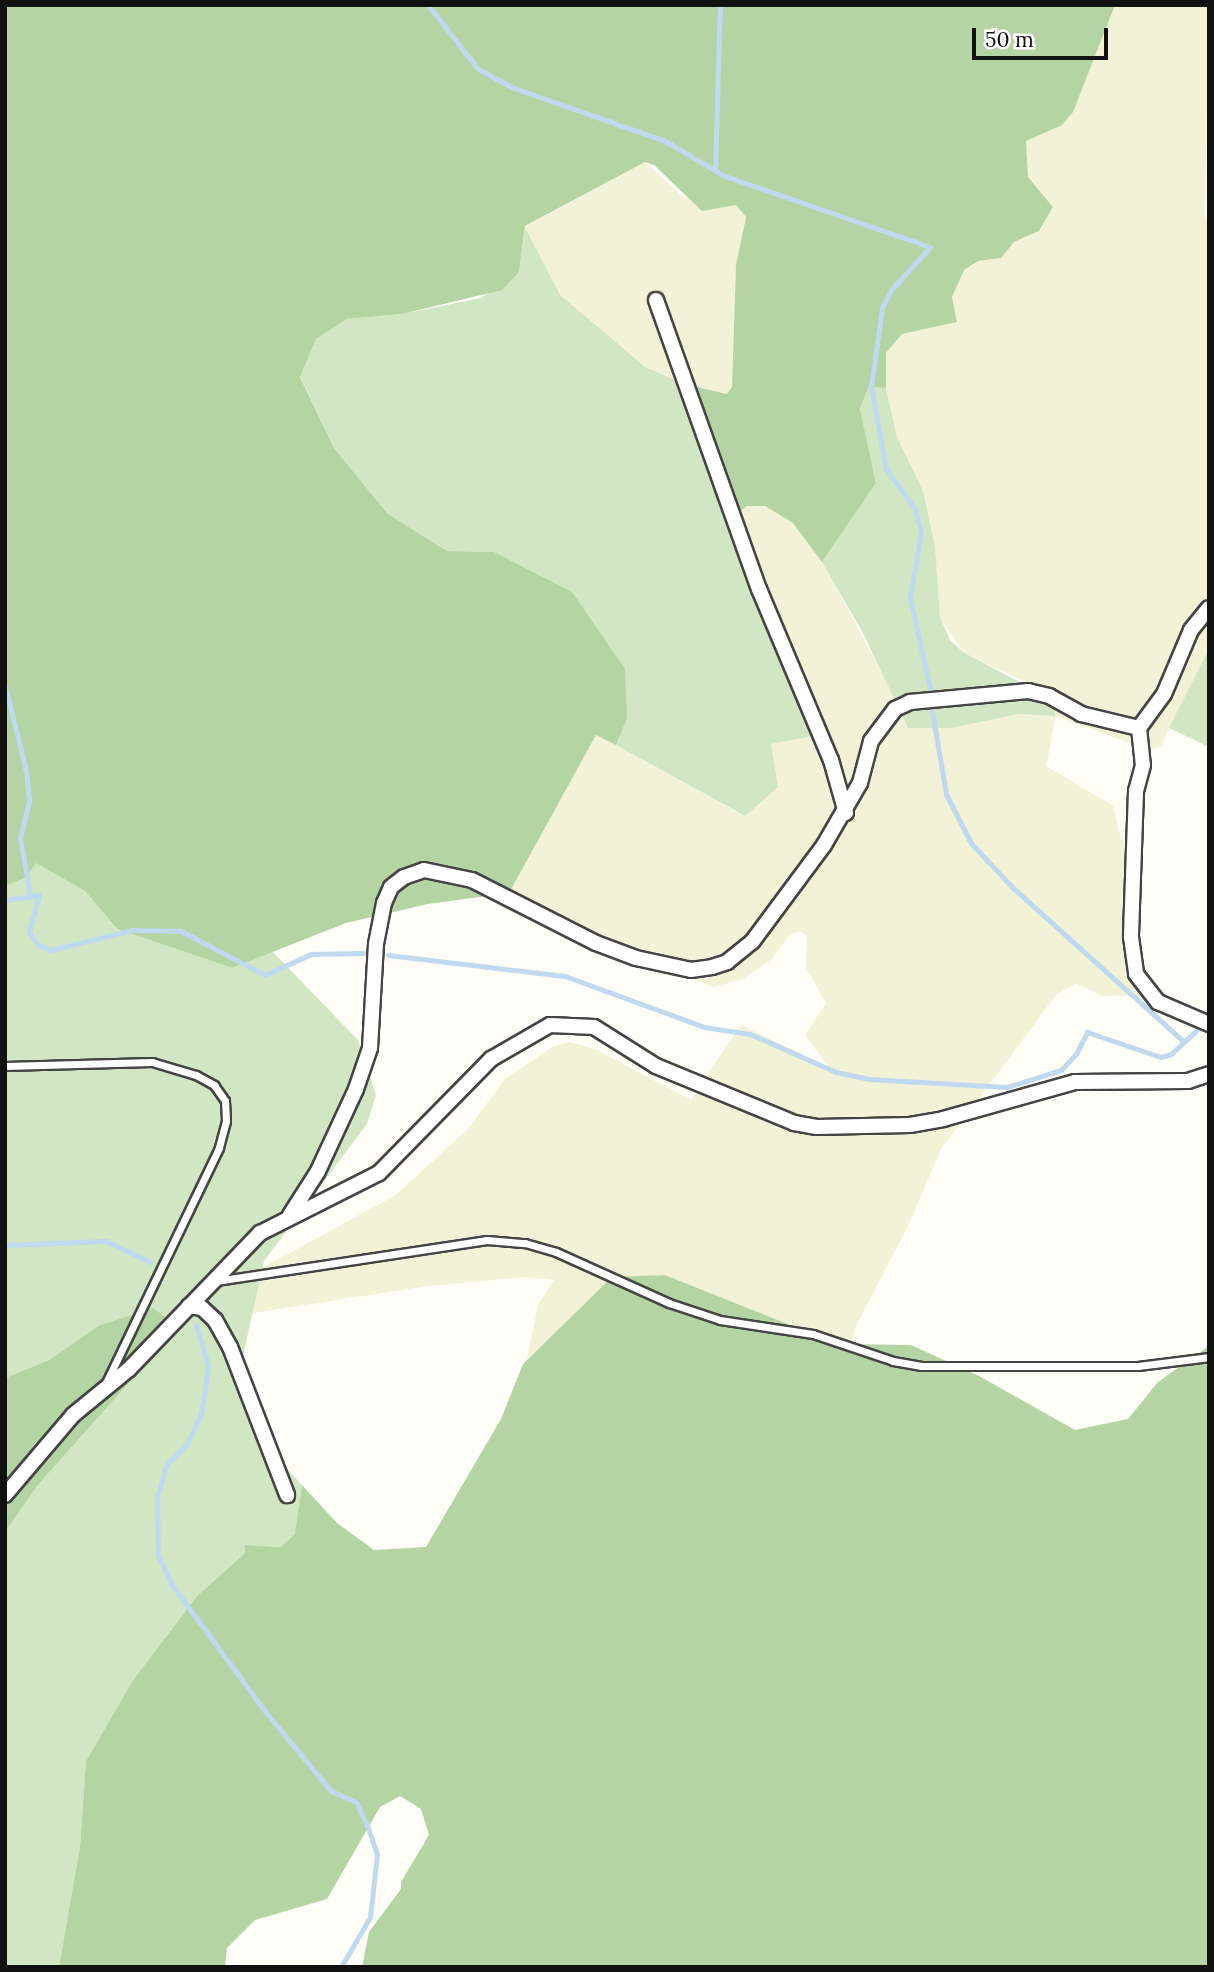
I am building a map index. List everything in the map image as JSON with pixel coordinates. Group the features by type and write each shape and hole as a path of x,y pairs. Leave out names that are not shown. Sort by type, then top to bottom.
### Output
{"street":[{"path":"656,300 759,589 831,760 846,813"},
{"path":"1209,608 1191,630 1164,694 1139,728 1143,765 1136,791 1131,937 1136,974 1158,1002 1209,1024"},
{"path":"290,1215 318,1171 356,1089 370,1048 384,903 391,887 404,877 424,870 472,880 596,943 636,958 691,970 712,967 727,962 752,942 846,813 880,723 910,702 1028,691 1049,696 1081,714 1139,728"},
{"path":"5,1495 73,1415 129,1369 260,1233 290,1215 379,1173 449,1097 491,1059 550,1025 594,1027 656,1066 794,1123 817,1127 910,1125 943,1119 1075,1082 1188,1081 1209,1074"},
{"path":"189,1306 202,1308 215,1320 230,1347 287,1494"}],"lane":[{"path":"5,1066 152,1062 196,1075 214,1085 225,1101 226,1121 219,1148 103,1389"},
{"path":"212,1282 486,1240 525,1243 556,1252 668,1303 720,1320 813,1334 922,1366 1138,1366 1209,1357"}],"green space":[{"path":"5,5 1115,5 1073,112 1062,125 1026,141 1028,177 1053,207 1039,231 1014,242 1001,258 978,261 964,270 952,297 957,322 902,334 886,353 886,388 869,387 860,409 876,483 822,562 793,523 765,506 747,506 728,521 715,497 684,384 727,394 732,387 736,265 746,217 736,205 702,211 654,165 645,162 525,226 519,272 502,290 402,314 347,319 316,339 300,377 334,448 388,514 447,551 494,552 572,592 625,669 627,719 616,745 596,735 509,893 428,904 346,923 232,968 117,929 85,891 36,863 25,878 5,886"},
{"path":"1115,5 1209,5 1205,215 1209,223 1209,649 1161,746 1149,750 1056,716 1046,766 1113,806 1120,835 1138,868 1138,961 1147,995 1102,996 1076,983 1056,995 941,1149 908,1226 856,1326 851,1344 838,1344 665,1275 612,1278 527,1360 538,1305 554,1280 527,1277 428,1286 252,1313 262,1268 396,1195 469,1128 504,1080 552,1047 569,1042 595,1049 691,1100 741,1025 829,1067 805,1035 826,1003 806,968 807,936 800,931 789,935 772,959 741,980 712,987 684,974 617,961 501,907 596,734 744,816 761,801 728,521 747,506 765,506 793,523 816,550 900,706 951,728 1019,714 1055,716 1037,688 963,652 940,617 935,546 923,491 897,437 886,388 886,353 902,334 957,322 952,297 964,270 978,261 1001,258 1014,242 1039,231 1053,207 1028,177 1026,141 1043,133 1085,77"},
{"path":"645,162 683,197 736,205 746,217 736,265 732,387 728,394 684,384 645,367 590,323 560,295 525,227"},
{"path":"525,227 560,295 645,367 684,384 823,734 771,744 778,787 745,816 616,745 627,719 494,552 447,551 388,514 334,448 300,376 316,339 347,319 402,314 481,298 519,272"},
{"path":"869,387 886,388 897,437 923,491 935,546 940,617 950,640 963,652 1055,701 1055,716 1019,714 951,728 908,728 864,635 822,562 876,483 860,410"},
{"path":"1209,649 1209,747 1169,728"},
{"path":"35,862 85,891 117,929 232,968 272,951 358,1040 376,1095 367,1124 264,1261 243,1356 268,1449 302,1485 296,1534 281,1547 246,1545 245,1553 197,1596 133,1680 86,1761 80,1846 59,1967 5,1967 5,1532 38,1485 127,1385 98,1326 49,1360 5,1378 5,886 25,878"},
{"path":"665,1275 838,1344 911,1345 979,1376 1075,1430 1128,1419 1158,1382 1209,1346 1209,1967 362,1967 369,1932 401,1889 401,1882 429,1835 421,1809 400,1796 380,1807 327,1899 255,1920 227,1948 225,1967 59,1967 80,1846 86,1761 133,1680 197,1596 245,1553 245,1545 281,1547 295,1534 302,1485 337,1523 374,1550 426,1547 501,1419 523,1364 612,1277"},
{"path":"153,1308 168,1319 151,1349 127,1385 38,1485 5,1532 5,1378 49,1360 98,1326"}],"waterway":[{"path":"428,5 478,69 514,88 665,141 725,176 930,247 891,290 882,308 871,386 886,469 915,509 921,533 910,597 930,689"},
{"path":"715,170 720,5"},
{"path":"5,686 26,771 29,802 20,838 30,895"},
{"path":"932,711 946,794 971,843 1012,887 1183,1041"},
{"path":"5,900 39,895 29,932 38,945 51,950 132,930 181,931 265,975 311,954 363,953"},
{"path":"388,955 565,976 704,1027 750,1034 836,1072 869,1079 1007,1087 1061,1070 1076,1054 1087,1032 1161,1057 1171,1054 1197,1030"},
{"path":"5,1245 106,1241 150,1262"},
{"path":"196,1325 208,1365 201,1413 187,1444 167,1463 157,1499 158,1555 172,1585 268,1715 331,1791 356,1802 368,1828 377,1854 370,1917 341,1967"}]}
